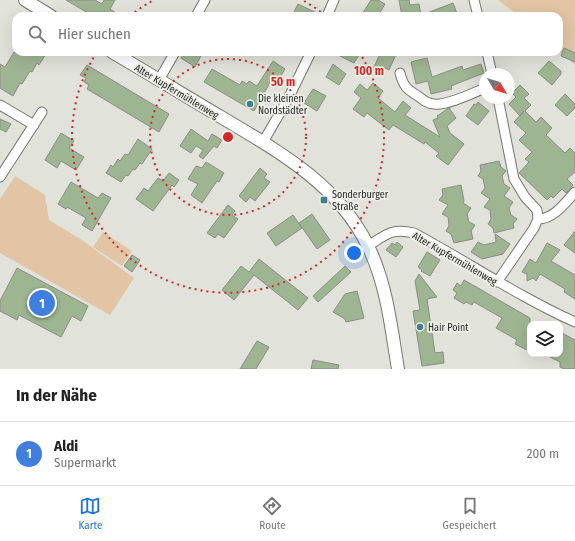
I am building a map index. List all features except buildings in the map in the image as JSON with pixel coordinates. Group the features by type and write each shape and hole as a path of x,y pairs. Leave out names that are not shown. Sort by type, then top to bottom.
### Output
{"street":[{"path":"25,0 44,12"},
{"path":"198,12 205,0"},
{"path":"329,12 334,0"},
{"path":"474,0 477,12"},
{"name":"Alter Kupfermühlenweg","path":"119,56 263,142 296,164 330,192 355,222 368,246 387,234 399,230 414,233 497,282 575,322"},
{"path":"159,80 173,56"},
{"path":"263,142 288,99 309,56"},
{"path":"488,56 491,68"},
{"path":"400,73 403,84 410,92 427,102 436,105 479,90"},
{"path":"497,282 534,228 538,219 537,210 525,197 514,178 499,104"},
{"path":"0,105 34,125"},
{"path":"0,177 42,112"},
{"path":"538,219 545,219 552,216 575,192"},
{"path":"368,246 380,274 385,291 398,369"}],"shaded area":[{"path":"498,0 575,0 575,65 563,54 563,12 514,12"},
{"path":"15,176 45,195 49,220 82,240 134,278 110,315 0,253 0,199"},
{"path":"103,232 132,251 122,266 93,247"}],"place":[{"name":"Die kleinen Nordstädter","path":"250,104"},
{"name":"Sonderburger Straße","path":"324,200"},
{"name":"Aldi","path":"42,303"},
{"name":"Hair Point","path":"420,327"}]}
